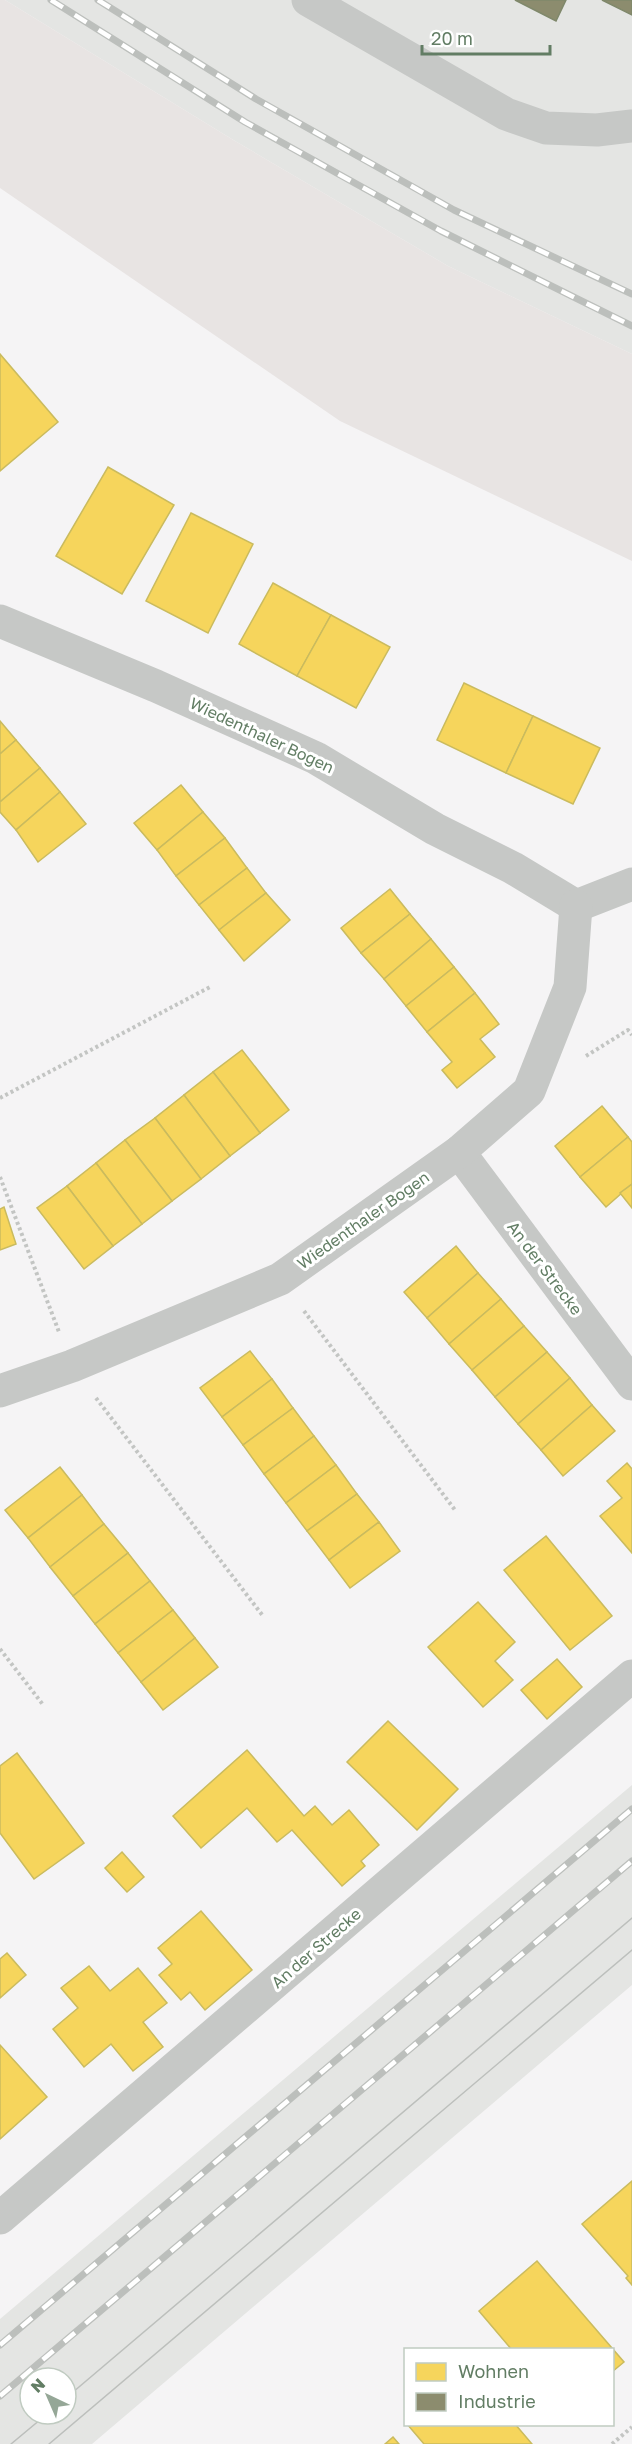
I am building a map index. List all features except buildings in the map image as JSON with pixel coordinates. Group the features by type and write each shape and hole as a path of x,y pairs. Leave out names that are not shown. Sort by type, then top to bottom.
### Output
{"street":[{"path":"308,0 506,114 546,128 597,130 632,126"},
{"name":"Wiedenthaler Bogen","path":"0,621 156,686 316,758 435,829 513,868 576,906 570,987 530,1091 459,1152 280,1279 72,1366 0,1391"},
{"path":"576,906 632,884"},
{"name":"An der Strecke","path":"459,1152 632,1384"},
{"name":"An der Strecke","path":"0,2218 632,1676"}],"path":[{"path":"0,1098 210,987"},
{"path":"0,1177 72,1366 263,1616"},
{"path":"280,1279 455,1510"},
{"path":"0,1649 44,1706"},
{"path":"612,2444 632,2427"}],"shaded area":[{"path":"0,0 5,0 235,141 448,266 632,354 632,561 340,421 0,188"},
{"path":"5,0 632,0 632,354 448,266 235,141"},
{"path":"632,1785 632,1985 92,2444 0,2444 0,2319"}],"tram line":[{"path":"78,2388 632,1918"},
{"path":"49,2444 632,1950"},
{"path":"11,2444 33,2426"}],"railway":[{"path":"51,0 245,122 441,231 632,326"},
{"path":"98,0 256,99 454,210 632,294"},
{"path":"0,2345 632,1809"},
{"path":"0,2396 632,1861"}]}
